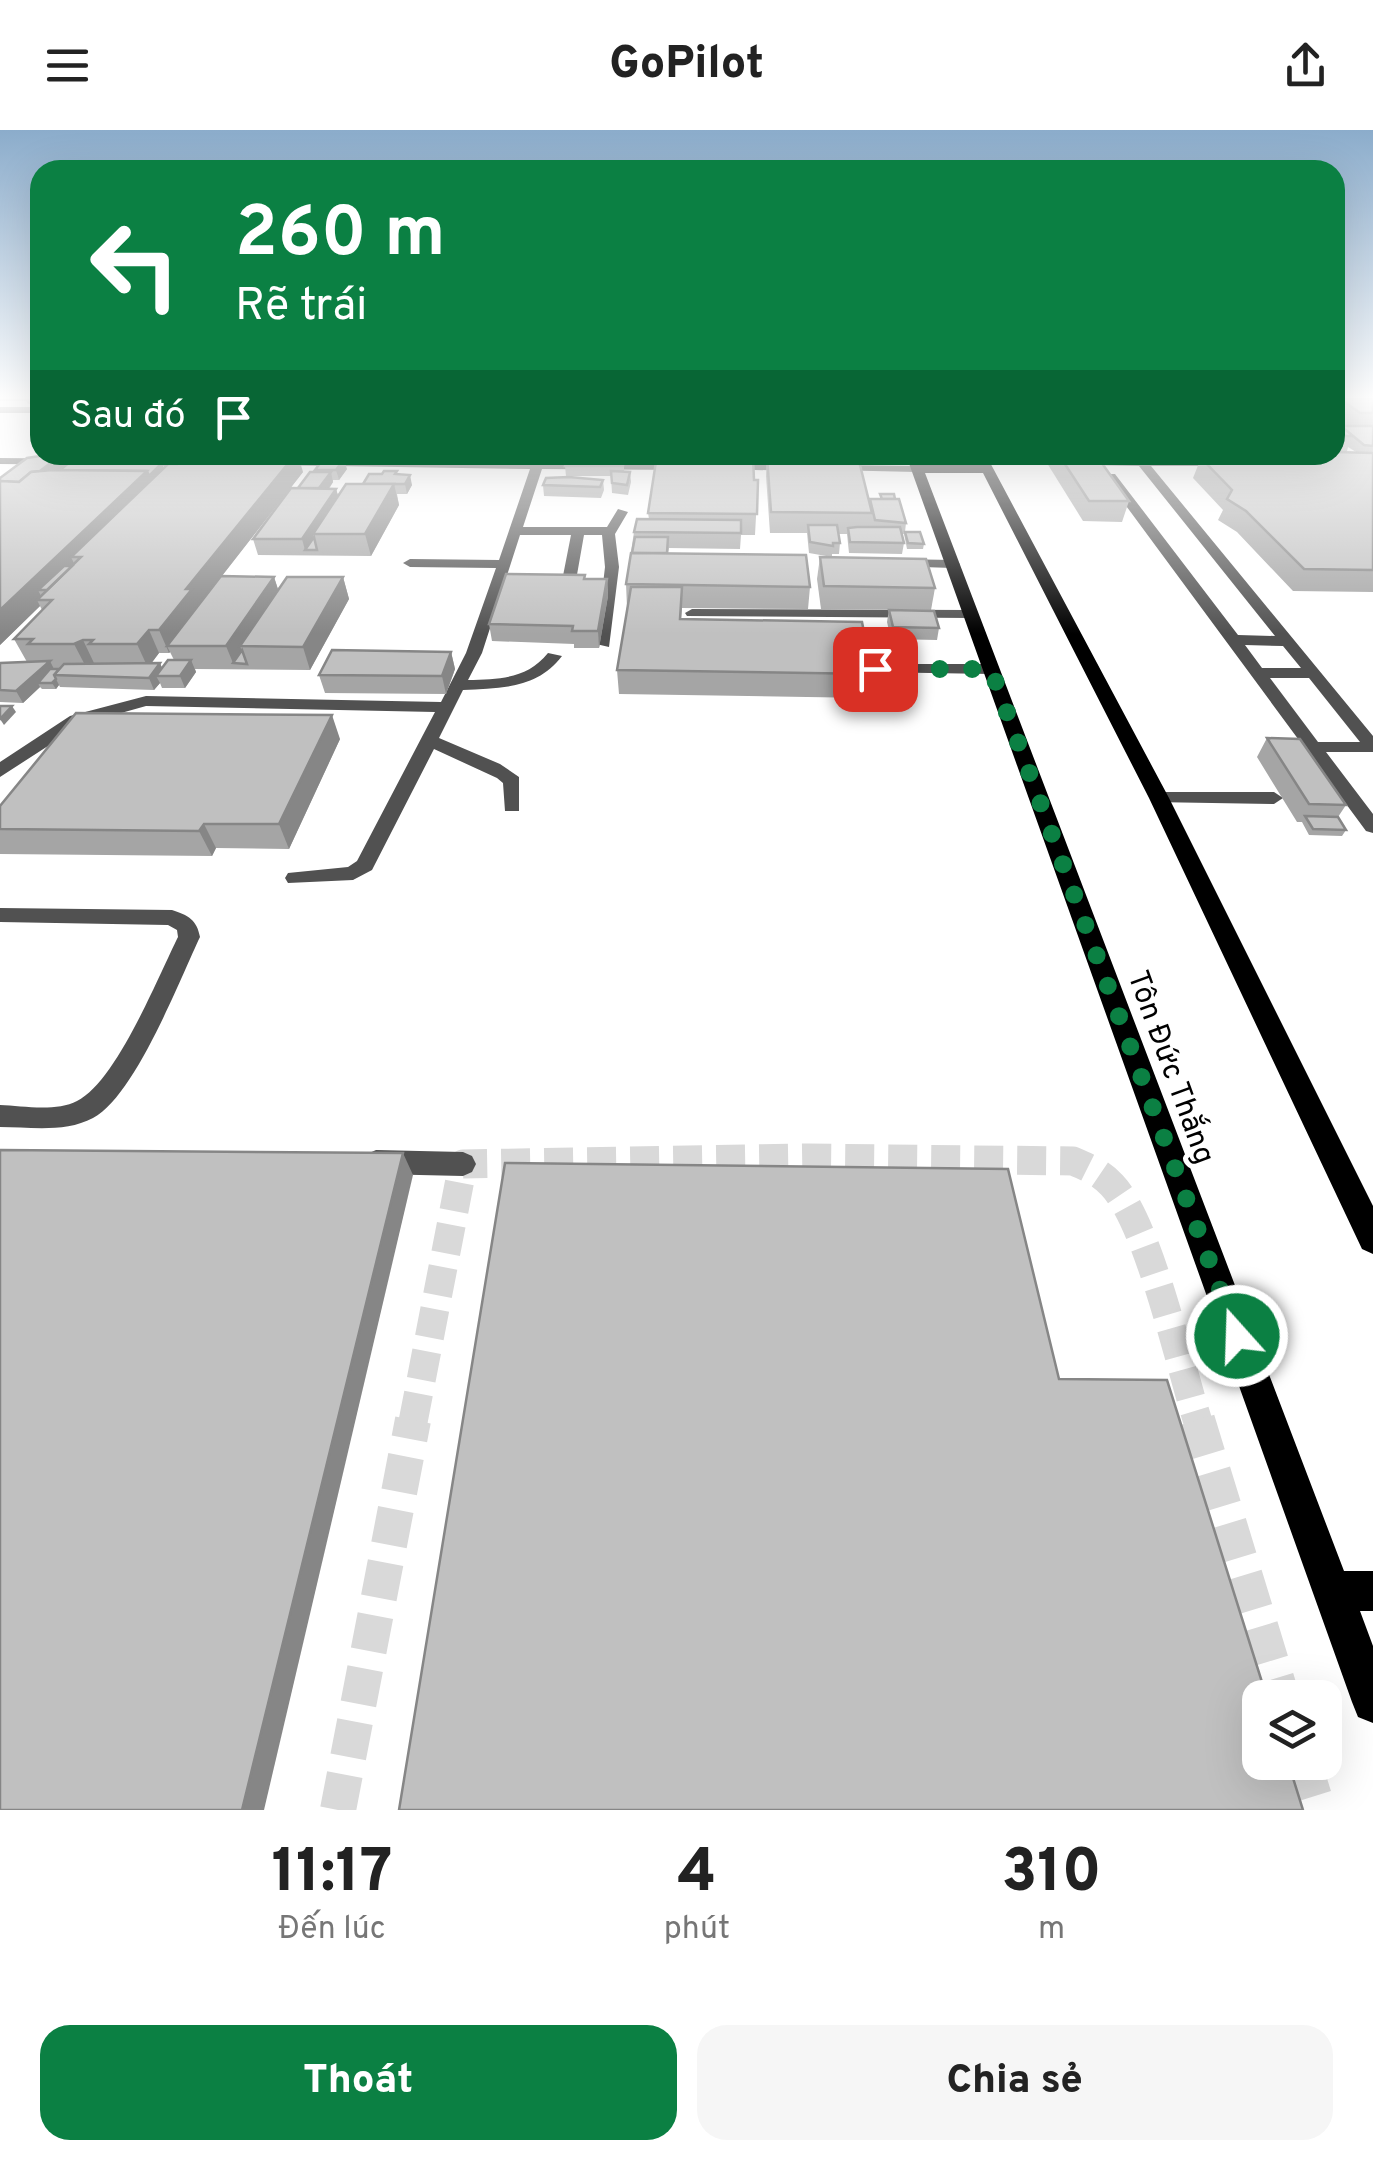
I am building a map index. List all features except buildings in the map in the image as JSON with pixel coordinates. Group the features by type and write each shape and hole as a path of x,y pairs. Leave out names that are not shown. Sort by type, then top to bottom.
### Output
{"main road":[{"name":"Tôn Đức Thắng","path":"920,477 1373,1702"},
{"path":"992,477 1159,798 1373,1240"},
{"path":"1331,1591 1373,1591"}],"street":[{"path":"294,878 353,874 365,865 460,685 533,477"},
{"path":"1110,477 1146,514 1204,590 1233,640 1373,827"},
{"path":"1152,477 1195,537 1246,590 1373,747"},
{"path":"568,586 571,512"},
{"path":"515,531 608,531 614,529 622,512"},
{"path":"604,644 612,568 608,531"},
{"path":"410,563 504,564"},
{"path":"877,563 953,564"},
{"path":"1229,590 1246,590"},
{"path":"692,613 970,614"},
{"path":"1233,640 1288,641"},
{"path":"460,685 515,682 534,676 554,656"},
{"path":"875,669 991,669"},
{"path":"1258,672 1313,673"},
{"path":"0,772 16,757 76,720 146,701 449,707"},
{"path":"432,740 468,760 495,766 512,780 512,807"},
{"path":"1313,747 1373,747"},
{"path":"1159,798 1274,798"},
{"path":"0,915 172,918 187,926 189,937 113,1086 90,1108 68,1116 0,1116"},
{"path":"347,1161 463,1164"}],"tunnel":[{"path":"413,1422 463,1164 808,1158 1073,1161 1099,1174 1126,1204 1139,1231 1198,1422"},
{"path":"338,1810 413,1420"},
{"path":"1197,1420 1276,1680"},
{"path":"1309,1780 1318,1810"}],"route":[{"path":"875,669 991,669 1237,1336"}]}
